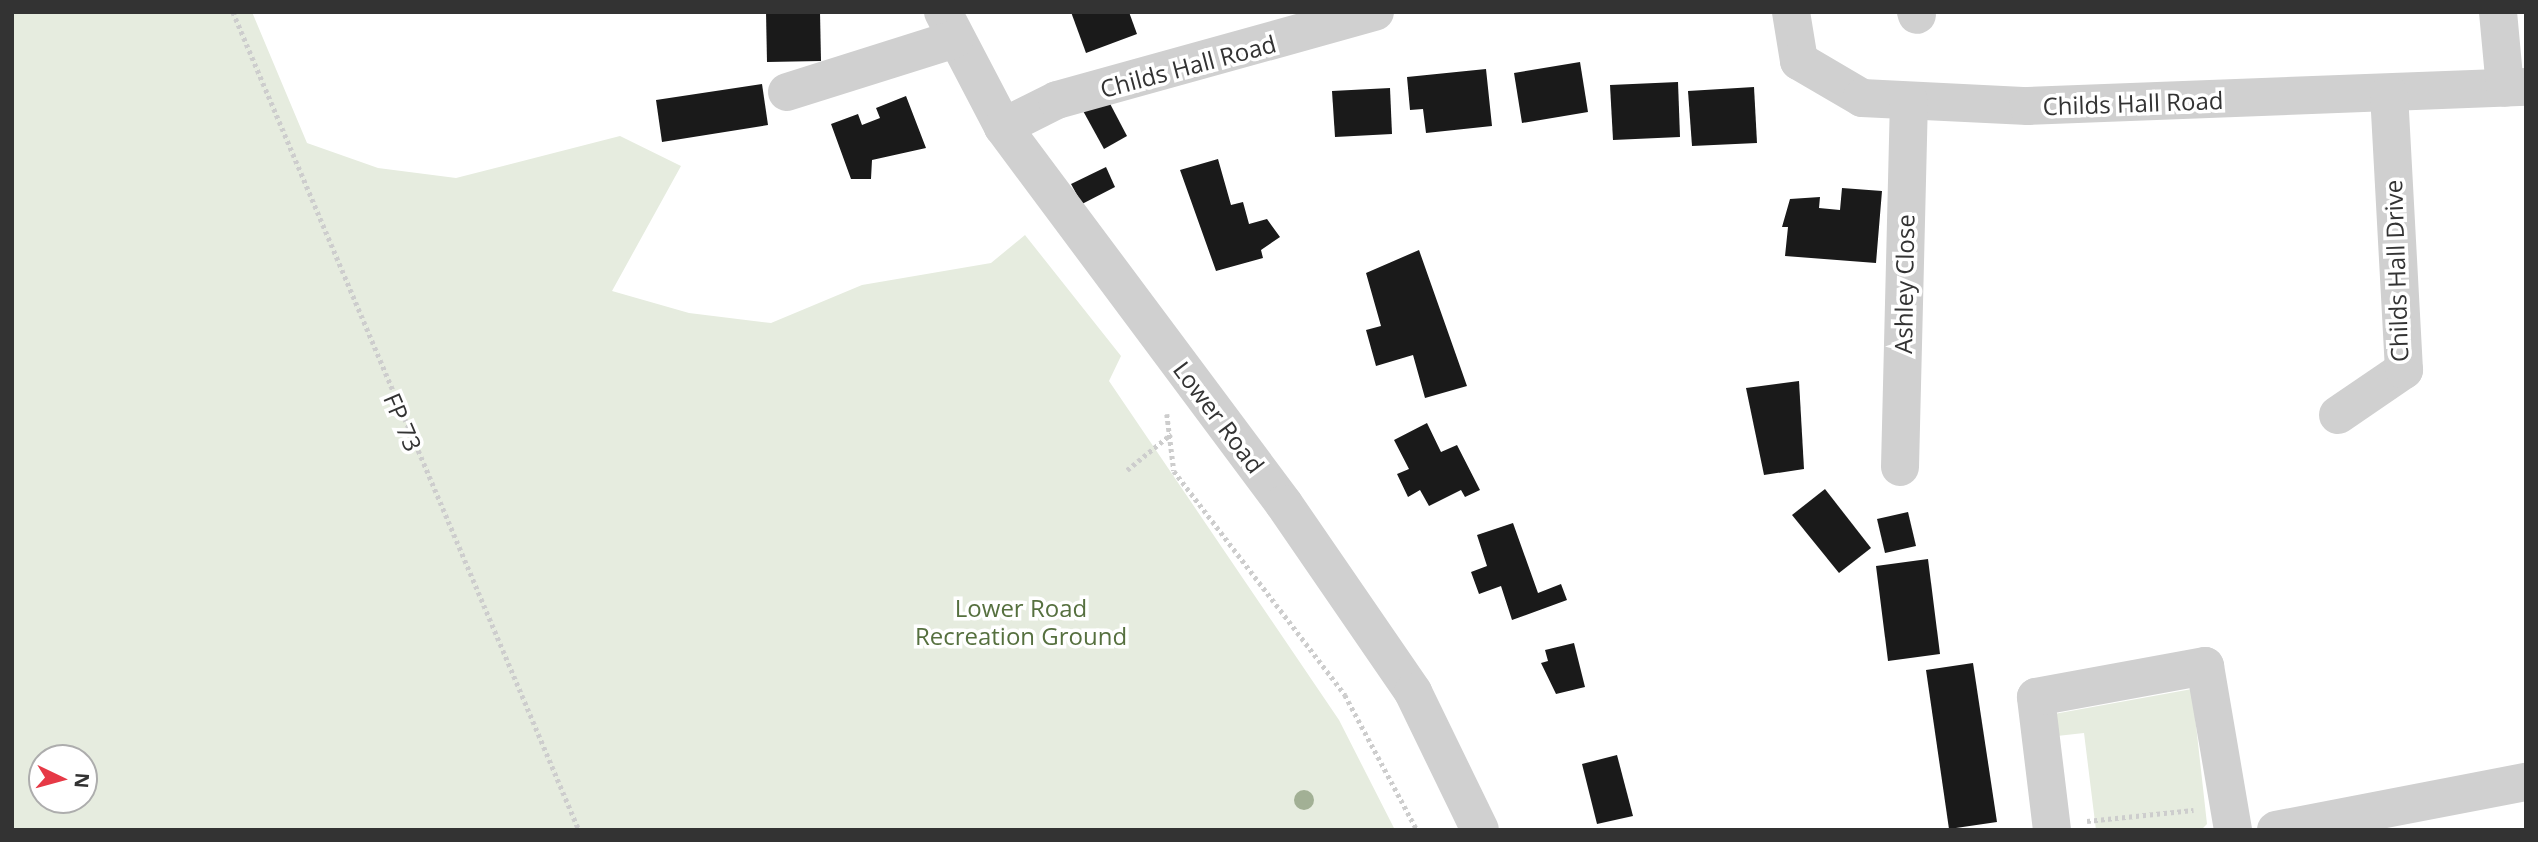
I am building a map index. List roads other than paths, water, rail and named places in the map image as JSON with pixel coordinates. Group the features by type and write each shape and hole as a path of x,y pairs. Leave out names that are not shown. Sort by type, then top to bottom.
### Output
{"street":[{"name":"Childs Hall Road","path":"1003,127 1057,100 1376,12"},
{"name":"Childs Hall Road","path":"1791,12 1799,61 1862,98 2028,106 2515,88"},
{"path":"2498,12 2515,88"},
{"name":"Lower Road","path":"949,26 1003,127 1353,601 1413,692 1480,830"},
{"path":"787,92 949,26"},
{"name":"Childs Hall Drive","path":"2338,415 2404,370 2389,94"},
{"name":"Ashley Close","path":"1900,467 1909,101"},
{"path":"2052,827 2036,697 2205,666 2231,818"},
{"path":"2276,830 2526,782"}],"park label":[{"name":"Lower Road Recreation Ground","path":"1021,622"}]}
